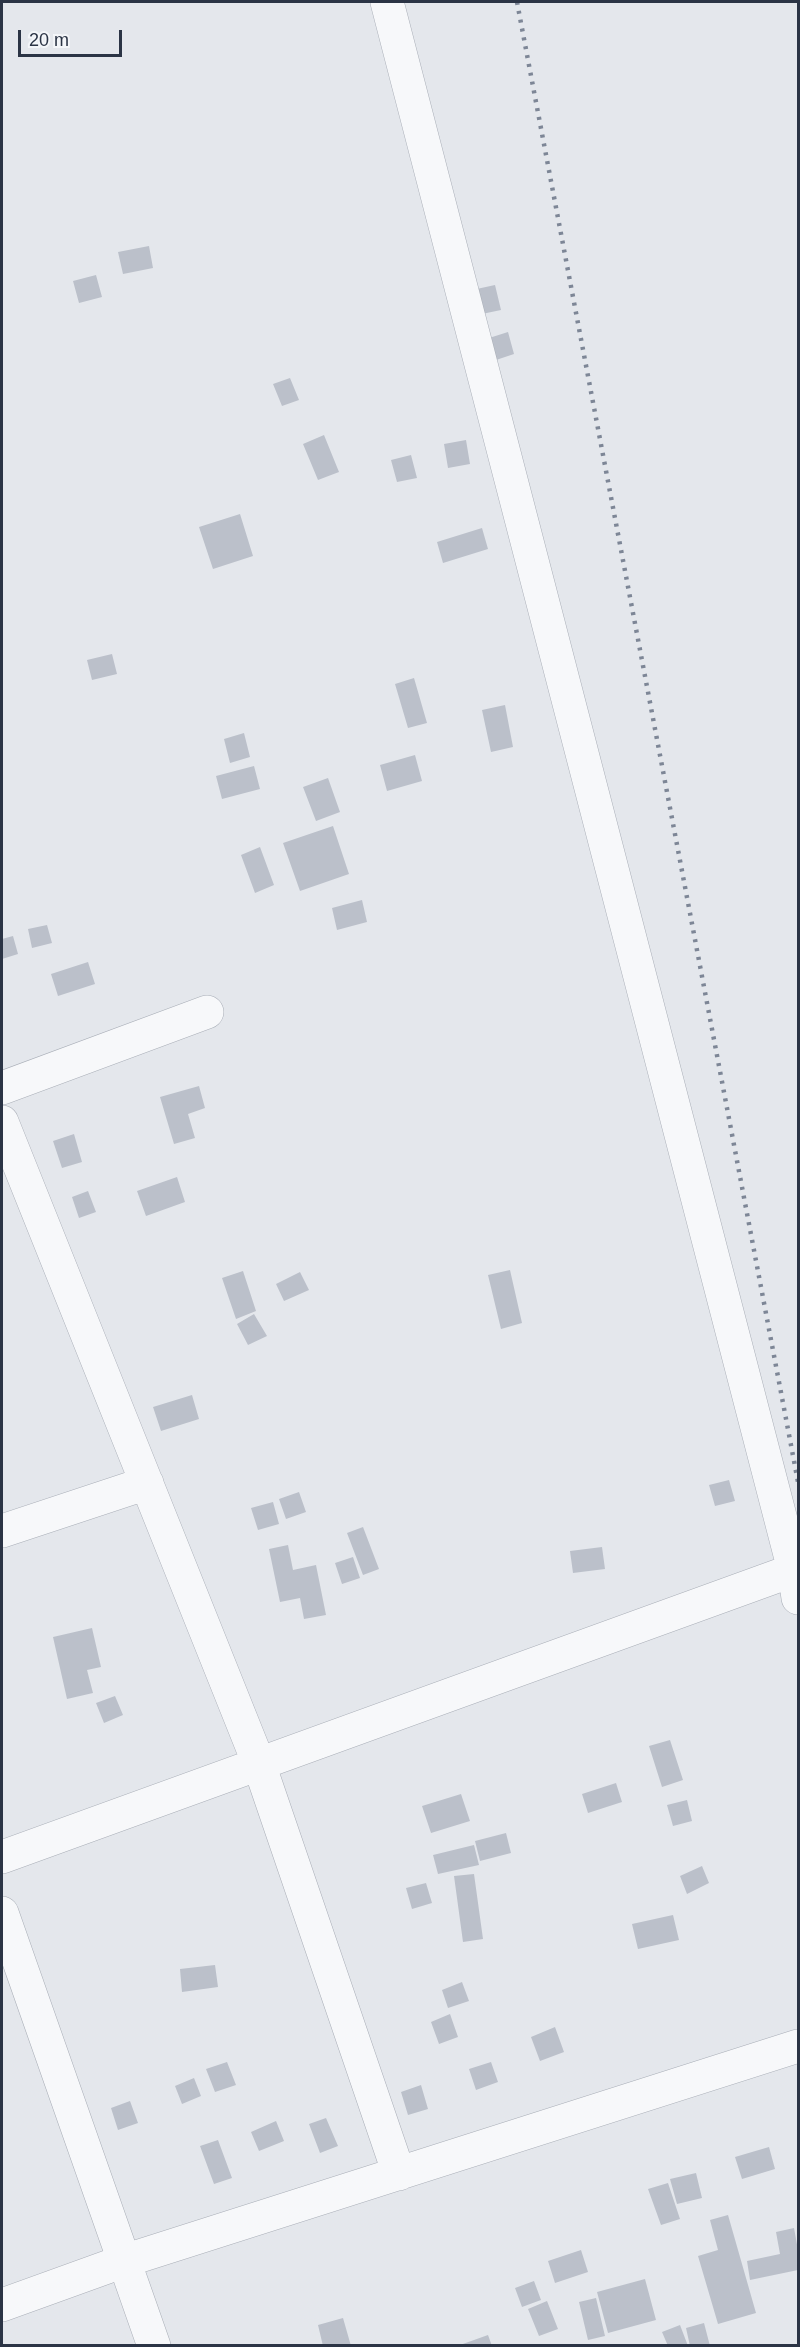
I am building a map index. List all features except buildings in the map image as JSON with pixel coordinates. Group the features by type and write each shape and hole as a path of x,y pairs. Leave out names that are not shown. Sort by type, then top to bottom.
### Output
{"street":[{"path":"2,1857 259,1764 796,1584 387,2"},
{"path":"2,1088 207,1012"},
{"path":"2,1122 259,1764 399,2174"},
{"path":"2,1531 147,1483"},
{"path":"2,1913 154,2346"},
{"path":"2,2305 124,2261 798,2046"}],"railway":[{"path":"517,2 798,1482"}]}
